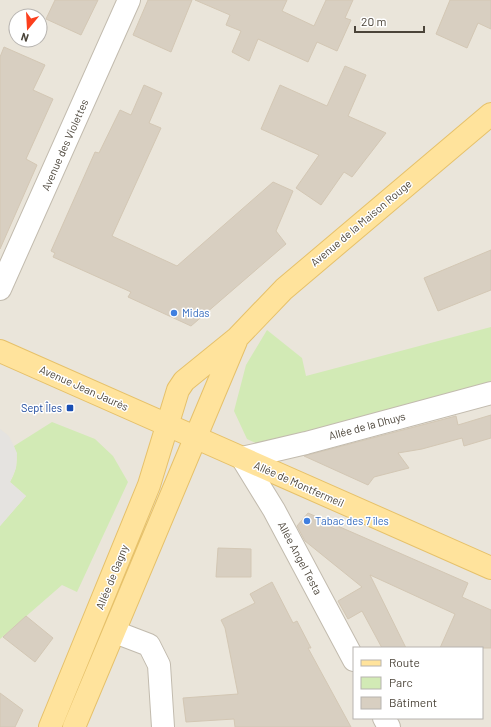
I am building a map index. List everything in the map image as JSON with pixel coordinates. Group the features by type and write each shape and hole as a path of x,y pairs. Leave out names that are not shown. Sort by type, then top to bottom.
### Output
{"main road":[{"name":"Avenue de la Maison Rouge","path":"168,426 178,390 184,381 237,338 284,288 491,114"},
{"name":"Avenue de la Maison Rouge","path":"196,438 237,338"},
{"name":"Avenue Jean Jaurès","path":"0,351 196,438"},
{"name":"Allée de Gagny","path":"50,727 149,485 168,426"},
{"name":"Allée de Montfermeil","path":"196,438 491,568"},
{"path":"74,727 196,438"}],"street":[{"name":"Avenue des Violettes","path":"0,289 129,0"},
{"name":"Allée de la Dhuys","path":"242,458 306,443 491,393"},
{"name":"Allée Angel Testa","path":"242,458 274,510 353,658"},
{"path":"115,632 149,645 159,665 163,727"}],"shaded area":[{"path":"0,0 491,0 491,727 0,727"},
{"path":"0,429 9,436 17,453 16,468 10,482 26,496 0,526"}],"green space":[{"path":"491,327 491,393 272,451 247,439 234,411 246,365 267,330 302,358 306,376"},
{"path":"52,422 95,439 113,456 128,482 77,592 62,585 0,639 0,526 26,496 10,482 16,464 14,446"}],"building":[{"path":"55,0 98,0 81,35 48,20 48,15"},
{"path":"148,0 192,0 171,52 133,35"},
{"path":"195,0 287,0 282,11 314,26 326,0 353,0 345,18 351,20 337,51 317,42 308,62 258,39 249,61 232,52 241,31 226,25 230,15"},
{"path":"450,0 491,0 491,29 478,23 467,48 436,34"},
{"path":"4,47 45,65 33,90 53,99 26,159 37,165 0,249 0,57"},
{"path":"345,66 366,75 348,116 386,133 352,177 344,172 321,205 296,188 319,155 261,129 280,85 327,106"},
{"path":"144,85 162,93 149,123 161,128 112,236 177,266 273,182 293,191 276,231 286,244 191,326 128,297 131,292 53,257 55,253 51,251 95,152 99,153 120,110 131,115"},
{"path":"491,250 491,290 438,311 424,278"},
{"path":"491,415 491,438 464,446 462,438 422,449 398,453 409,468 374,477 368,485 304,456 456,416 458,425"},
{"path":"308,513 468,583 462,597 491,610 491,648 440,647 455,614 370,575 406,647 381,647 362,611 348,619 338,601 362,587 305,541 297,526"},
{"path":"218,548 251,549 251,577 216,577"},
{"path":"272,582 293,623 297,621 311,648 308,648 351,727 235,727 234,719 186,722 183,698 238,694 225,628 221,620 255,603 250,594"},
{"path":"26,616 53,638 35,662 3,637"},
{"path":"0,693 23,710 15,727 0,727"}],"place":[{"name":"Midas","path":"174,313"},
{"name":"Sept Îles","path":"70,408"},
{"name":"Tabac des 7 îles","path":"307,521"}]}
